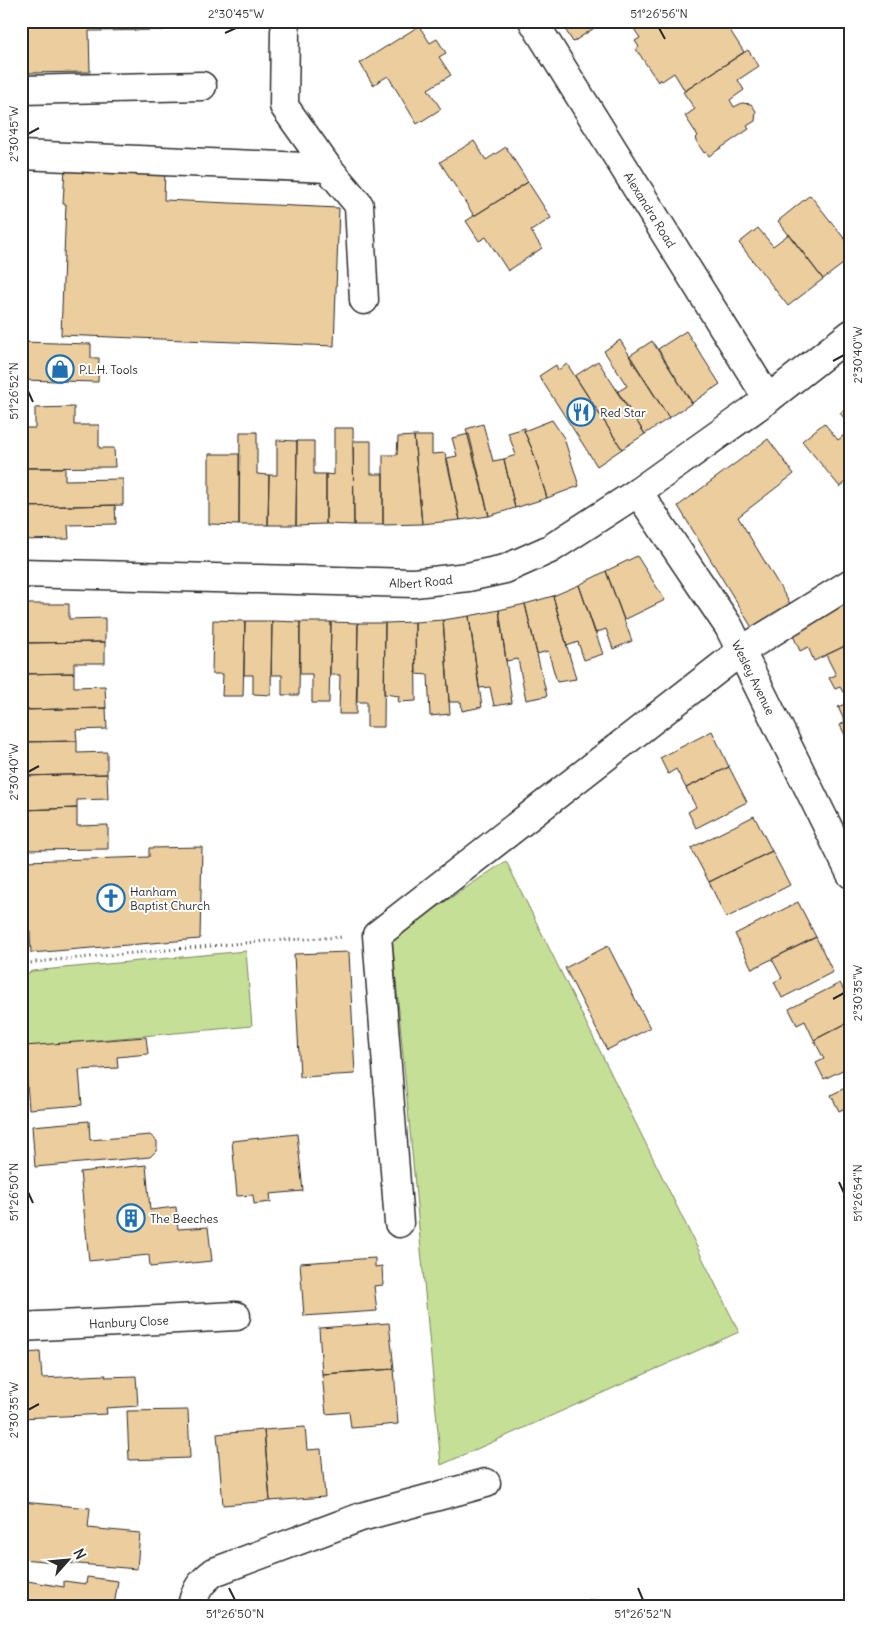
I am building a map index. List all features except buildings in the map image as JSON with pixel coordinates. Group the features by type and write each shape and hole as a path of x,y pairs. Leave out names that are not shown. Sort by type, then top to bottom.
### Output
{"street":[{"name":"Alexandra Road","path":"533,21 768,399"},
{"path":"285,31 284,106 328,168 359,205 364,300"},
{"path":"21,90 202,86"},
{"path":"21,155 328,168"},
{"name":"Albert Road","path":"21,573 414,583 468,577 505,569 550,549 638,492 768,399 851,334"},
{"name":"Wesley Avenue","path":"638,492 729,627 851,874"},
{"path":"399,1223 377,935 741,651 851,584"},
{"name":"Hanbury Close","path":"21,1327 236,1316"},
{"path":"192,1606 195,1593 202,1581 214,1572 361,1517 486,1483"}],"path":[{"path":"21,965 35,962 266,941 377,935"}],"green space":[{"path":"506,861 739,1332 441,1465 392,937"},
{"path":"246,951 252,1026 21,1047 21,975 32,971"}],"place":[{"name":"P.L.H. Tools","path":"60,369"},
{"name":"Red Star","path":"581,412"},
{"name":"Hanham Baptist Church","path":"111,898"},
{"name":"The Beeches","path":"131,1218"}]}
